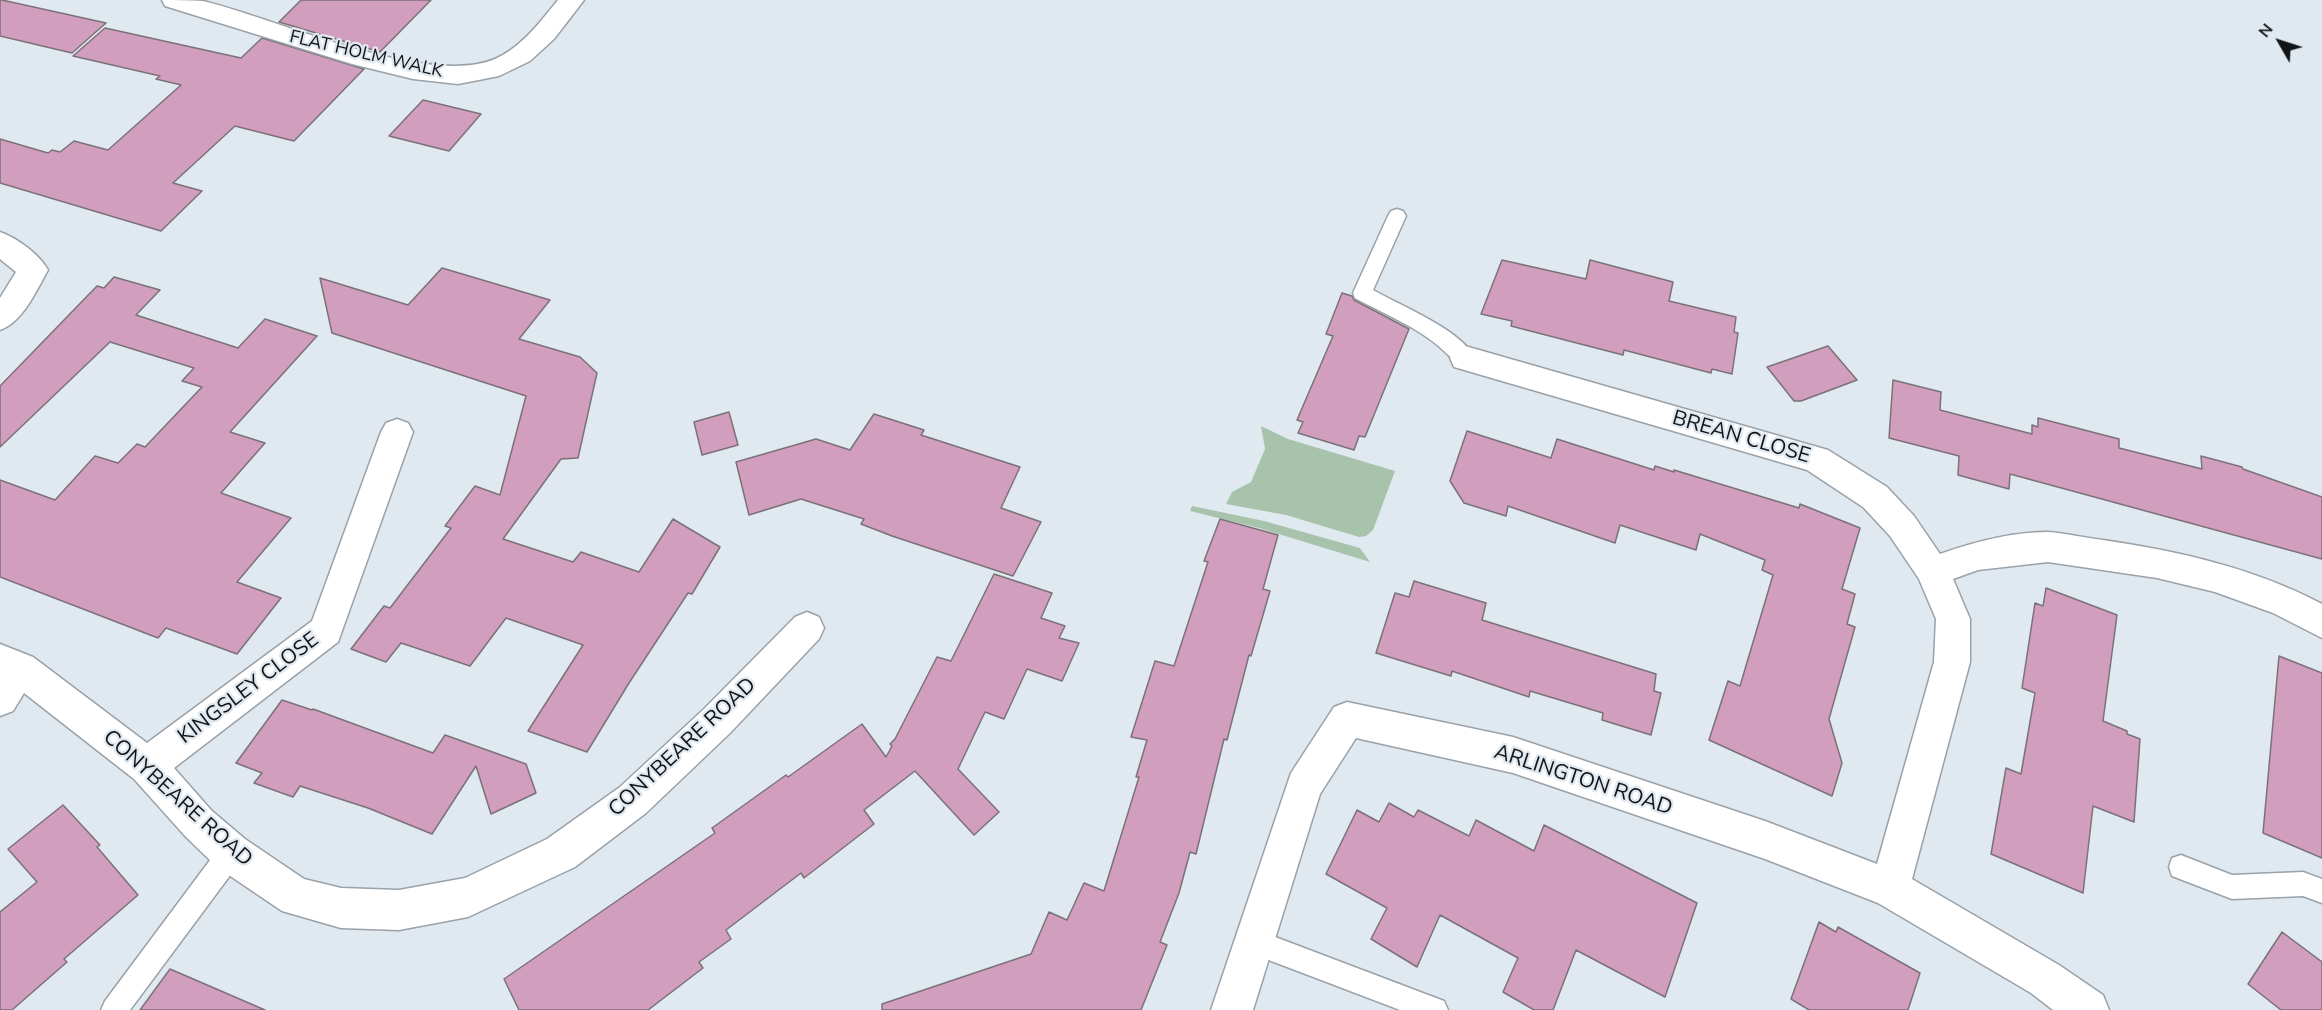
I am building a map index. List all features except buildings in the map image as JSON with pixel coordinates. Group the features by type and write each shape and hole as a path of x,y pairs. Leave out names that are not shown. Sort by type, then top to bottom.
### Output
{"street":[{"name":"FLAT HOLM WALK","path":"174,0 237,8 267,31 382,63 435,73 463,75 496,68 525,52 572,0"},
{"path":"0,243 33,270 12,304 0,318"},
{"name":"BREAN CLOSE","path":"1465,358 1817,459 1875,497 1902,526 1933,572 1953,619 1952,662 1890,888"},
{"name":"KINGSLEY CLOSE","path":"147,766 326,631 397,432"},
{"path":"1933,572 1978,555 2048,547 2157,563 2215,577 2286,602 2322,622"},
{"name":"CONYBEARE ROAD","path":"7,676 90,720 147,766 199,824 231,853 296,897 341,908 399,910 468,897 561,853 633,800 717,721 807,628"},
{"name":"ARLINGTON ROAD","path":"1232,1010 1304,786 1347,719 1513,755 1765,840 1890,888 2045,979 2088,1010"}],"lane":[{"path":"1397,216 1362,293 1443,338 1465,358"},
{"path":"114,1010 231,853"},
{"path":"2181,867 2232,887 2302,884 2322,891"},
{"path":"1254,942 1435,1010"}],"green space":[{"path":"1261,426 1288,439 1395,471 1373,530 1366,536 1359,537 1286,515 1226,504 1232,492 1251,482 1265,449"},
{"path":"1192,506 1264,521 1360,548 1370,562 1259,528 1190,511"}]}
